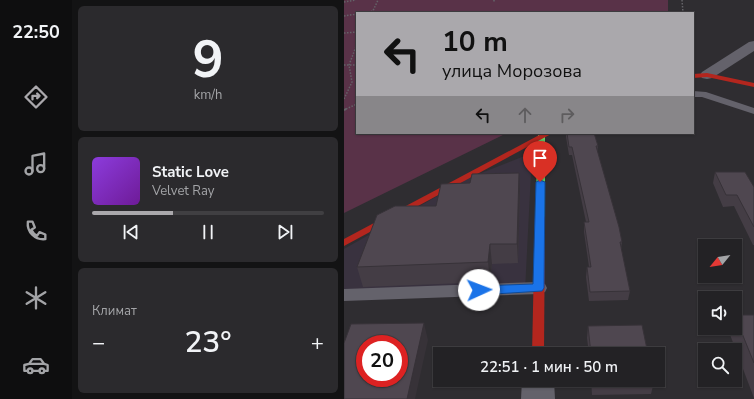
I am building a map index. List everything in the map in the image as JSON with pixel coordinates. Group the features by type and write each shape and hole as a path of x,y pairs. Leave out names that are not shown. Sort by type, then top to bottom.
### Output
{"street":[{"path":"700,76 754,45"},
{"path":"700,76 754,85"},
{"path":"344,243 545,135"},
{"path":"538,347 538,288 545,135"},
{"path":"538,387 538,399"}],"lane":[{"path":"694,94 703,94 754,111"},
{"path":"344,295 538,288"}],"path":[{"path":"344,2 356,0"},
{"path":"366,12 373,10 378,0"},
{"path":"682,0 683,12"},
{"path":"344,16 356,14"},
{"path":"344,33 356,32"},
{"path":"344,99 352,82 349,65 356,47"},
{"path":"344,65 356,65"},
{"path":"344,110 356,104"}],"shaded area":[{"path":"344,0 668,0 668,12 356,12 356,134 505,134 344,213"},
{"path":"532,153 525,291 344,294 344,249 471,177"}],"building":[{"path":"567,134 594,134 598,146 596,146 619,227 622,242 620,242 630,291 590,292 587,267 591,267 584,222 589,222 572,147 569,147"},
{"path":"715,172 745,172 754,187 754,227 737,195 726,195"},
{"path":"519,173 517,244 490,244 488,262 357,267 377,215 395,206 436,206 441,184 470,183 472,174"},
{"path":"742,315 754,315 754,363 742,333"},
{"path":"424,323 407,399 344,399 344,343 351,324"},
{"path":"642,325 647,347 590,347 588,326"}],"traffic: fast":[{"path":"540,217 541,137"}],"traffic: jam":[{"path":"694,76 707,75 754,85"},
{"path":"344,243 547,134"},
{"path":"538,347 540,217"}],"route":[{"path":"479,290 538,288 540,182"}]}
